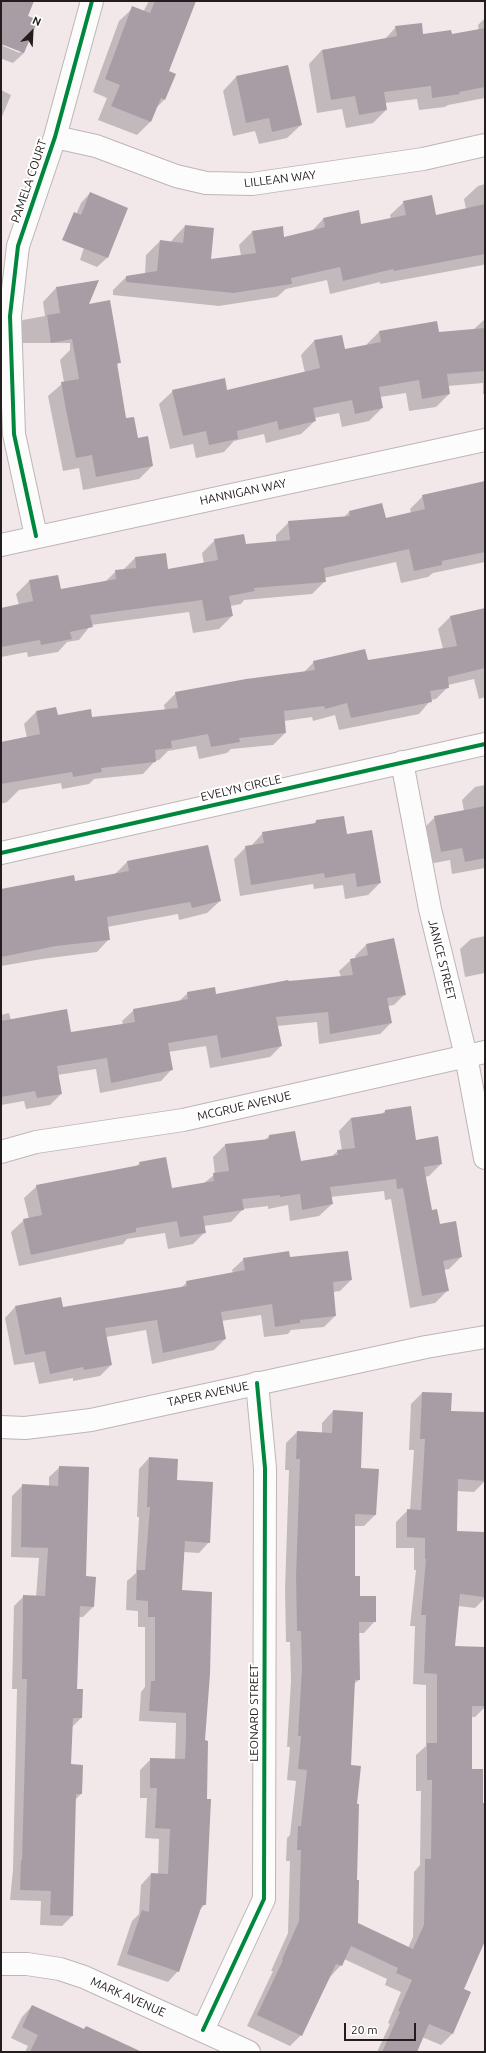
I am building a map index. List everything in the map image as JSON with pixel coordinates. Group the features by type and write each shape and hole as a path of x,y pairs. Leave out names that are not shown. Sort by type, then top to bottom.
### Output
{"street":[{"name":"PAMELA COURT","path":"36,536 14,434 10,316 18,246 55,137 92,1"},
{"name":"LILLEAN WAY","path":"55,137 96,146 176,176 206,183 252,184 423,159 485,145"},
{"name":"HANNIGAN WAY","path":"1,545 36,536 485,440"},
{"name":"EVELYN CIRCLE","path":"1,853 485,744"},
{"name":"JANICE STREET","path":"402,762 430,909 476,1054 485,1158"},
{"name":"MCGRUE AVENUE","path":"1,1152 36,1142 184,1120 476,1054"},
{"name":"TAPER AVENUE","path":"1,1427 25,1428 91,1420 426,1347 485,1337"},
{"name":"LEONARD STREET","path":"203,2030 264,1899 265,1468 257,1383"},
{"name":"MARK AVENUE","path":"1,1964 27,1964 60,1970 84,1977 249,2052"}],"building":[{"path":"1,1 34,1 28,16 38,20 24,53 1,44"},
{"path":"155,1 196,1 169,71 176,74 165,100 161,98 151,122 111,106 120,85 105,79 132,6 150,13"},
{"path":"422,23 423,34 451,30 452,34 485,28 485,87 459,92 460,94 432,98 431,86 384,92 387,110 359,115 355,96 331,100 322,50 397,36 395,26"},
{"path":"288,65 302,125 272,132 269,118 246,123 236,76"},
{"path":"90,192 128,208 108,258 62,240 74,212 81,215"},
{"path":"432,195 436,215 485,204 485,254 394,271 393,269 343,281 340,267 291,278 292,284 233,293 126,282 126,276 157,271 160,240 183,243 185,225 214,228 211,259 256,253 252,231 283,226 284,237 325,227 323,218 359,210 361,224 406,215 403,201"},
{"path":"99,280 89,304 110,300 121,363 117,363 126,418 134,417 138,438 148,436 153,466 96,477 92,455 76,458 61,382 79,379 72,339 51,343 47,315 60,313 56,287"},
{"path":"437,321 439,332 485,328 485,371 447,374 450,394 422,399 419,380 379,387 383,408 355,414 352,400 313,408 316,421 279,430 277,421 237,431 238,439 209,445 206,431 183,436 172,390 225,378 227,390 320,368 314,340 342,335 345,349 381,342 379,331"},
{"path":"485,481 485,552 442,561 442,565 414,571 409,549 324,568 326,582 254,588 255,591 229,596 233,616 206,621 202,600 90,615 93,627 70,632 72,639 41,645 40,640 1,647 1,608 33,601 29,580 58,575 61,589 116,579 115,570 136,568 135,557 166,553 168,569 218,560 214,539 244,534 246,544 290,540 288,521 350,516 349,511 382,503 386,518 425,509 422,495"},
{"path":"485,608 485,668 448,677 449,688 430,691 432,702 351,718 347,703 325,709 324,706 284,711 286,733 239,738 240,742 211,747 208,734 171,741 172,748 155,750 156,762 101,768 102,772 73,777 72,772 1,784 1,742 40,734 36,711 56,707 58,715 91,709 92,717 178,708 175,692 246,679 315,670 313,661 365,649 368,660 457,646 450,616"},
{"path":"485,806 485,858 465,862 462,848 441,852 434,816"},
{"path":"344,816 347,834 372,830 381,883 357,887 355,873 325,878 324,873 251,885 245,846 264,843 262,832 316,823 316,820"},
{"path":"208,845 221,901 192,908 190,902 107,917 110,940 56,946 1,957 1,889 74,875 75,881 129,871 127,861"},
{"path":"394,938 406,995 387,998 392,1023 330,1034 328,1012 276,1017 282,1046 221,1058 217,1035 168,1043 173,1070 111,1083 107,1058 57,1066 62,1094 37,1098 35,1091 1,1097 1,1021 67,1009 71,1032 135,1022 133,1009 188,999 187,992 215,987 216,994 288,980 353,975 350,959 368,955 366,944"},
{"path":"411,1106 416,1140 438,1136 442,1164 424,1167 432,1210 437,1209 440,1224 456,1221 462,1257 443,1261 449,1291 422,1296 403,1188 397,1189 396,1179 330,1187 333,1204 302,1210 300,1194 280,1197 280,1195 242,1199 244,1210 203,1216 206,1233 180,1237 177,1221 136,1228 136,1232 31,1255 23,1219 42,1215 36,1185 140,1165 139,1162 166,1157 172,1188 214,1181 213,1173 229,1171 225,1144 269,1139 269,1135 295,1131 301,1161 338,1155 337,1150 355,1148 351,1118 385,1113 385,1110"},
{"path":"289,1251 290,1257 348,1251 352,1280 333,1282 336,1316 300,1320 300,1323 275,1327 272,1304 221,1312 226,1339 163,1353 157,1320 105,1328 112,1365 84,1370 83,1367 50,1374 45,1351 25,1355 15,1306 61,1297 63,1307 187,1286 186,1281 245,1270 243,1258"},
{"path":"422,1392 452,1393 451,1411 485,1412 485,1481 458,1479 457,1531 485,1532 485,1597 460,1594 455,1646 485,1647 485,1706 472,1706 472,1769 483,1769 483,1803 485,1803 485,1941 464,1989 471,1992 453,2034 429,2024 417,2052 382,2052 400,2012 398,2011 412,1980 396,1973 398,1968 351,1946 342,1966 336,1964 302,2036 257,2015 283,1960 282,1959 299,1921 301,1850 297,1850 298,1826 301,1826 307,1770 298,1769 301,1736 298,1736 302,1669 301,1631 297,1631 296,1577 300,1459 296,1459 297,1431 332,1433 333,1410 363,1412 361,1468 379,1469 376,1515 355,1514 355,1576 360,1576 360,1596 376,1596 376,1622 359,1622 360,1680 355,1680 351,1765 361,1766 357,1804 359,1804 357,1880 359,1880 358,1923 413,1949 424,1925 425,1859 431,1859 432,1780 427,1780 427,1743 437,1743 437,1674 424,1673 426,1615 421,1615 426,1559 425,1538 407,1537 407,1509 421,1510 425,1439 420,1439"},
{"path":"149,1457 178,1459 177,1480 213,1482 210,1543 185,1541 182,1590 212,1592 210,1674 205,1740 208,1741 207,1799 211,1799 206,1905 202,1905 179,1972 127,1954 142,1910 149,1912 151,1873 168,1874 170,1829 155,1828 157,1788 150,1788 150,1758 185,1759 186,1713 149,1711 151,1681 155,1681 155,1617 148,1617 148,1601 136,1600 137,1570 145,1570 150,1507 147,1507"},
{"path":"59,1466 89,1467 86,1576 96,1577 94,1607 80,1606 77,1689 83,1689 82,1718 73,1718 71,1764 83,1765 82,1794 76,1794 73,1916 50,1915 51,1891 20,1890 27,1679 22,1679 23,1595 45,1596 48,1548 21,1547 22,1484 58,1486"},
{"path":"32,2005 84,2029 86,2026 142,2052 30,2052 38,2035 22,2027"}],"cycle path":[{"path":"36,536 14,434 10,316 18,246 55,137 92,1"},
{"path":"1,853 485,744"},
{"path":"203,2030 264,1899 265,1468 257,1383"}]}
